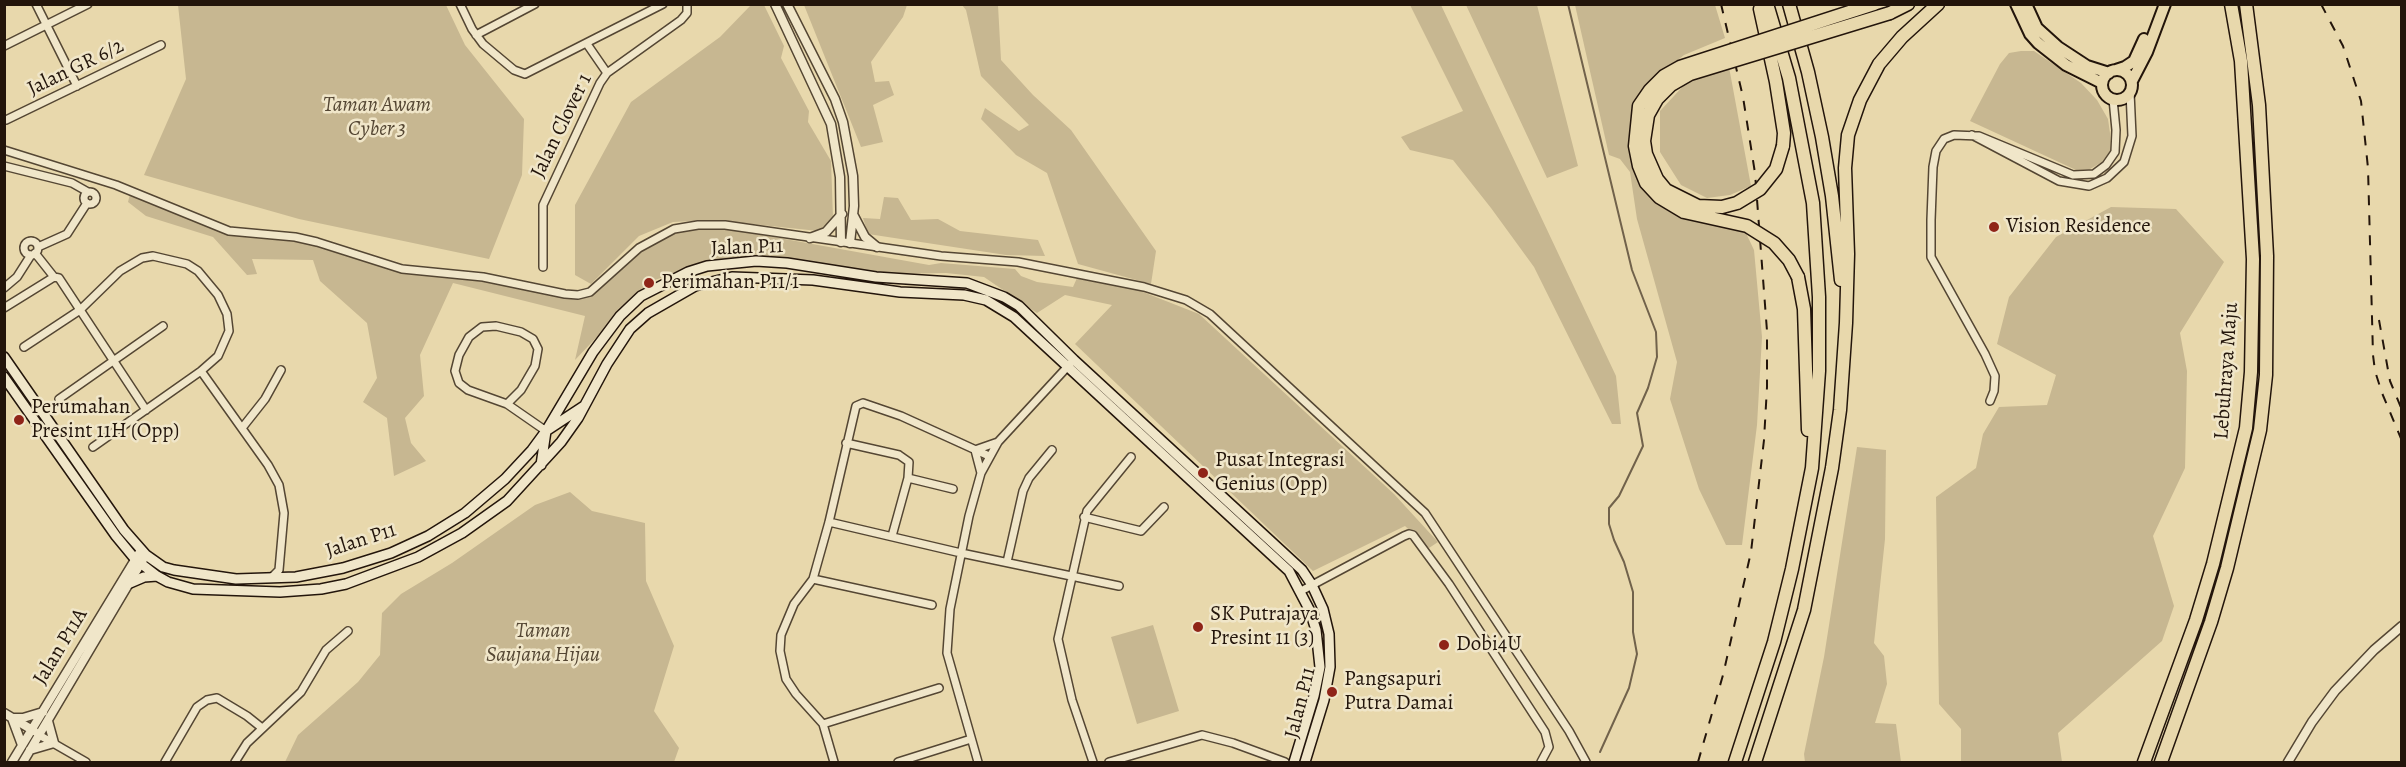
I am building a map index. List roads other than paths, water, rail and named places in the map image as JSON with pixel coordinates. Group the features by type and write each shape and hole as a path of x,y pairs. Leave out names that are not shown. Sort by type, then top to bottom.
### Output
{"highway":[{"path":"1759,4 1766,28 1776,82 1784,133 1783,146 1776,169 1761,189 1737,203 1722,207 1698,206 1666,190 1657,179 1646,154 1644,141 1648,115 1657,99 1671,85 1690,74 1890,13 1908,4"},
{"path":"1735,762 1774,642 1798,542 1814,445 1819,371 1819,297 1813,203 1789,78 1767,4"},
{"path":"1789,4 1808,72 1824,147 1832,196 1846,323"},
{"path":"1798,542 1809,422 1804,309 1798,277 1789,260 1774,243 1746,226 1684,212 1659,196 1646,183 1639,166 1635,146 1639,106 1664,76 1680,67 1874,4"},
{"path":"1755,762 1793,648 1813,572 1840,410 1846,323 1848,254 1845,168 1848,135 1860,100 1879,64 1902,37 1938,4"},
{"name":"Lebuhraya Maju","path":"2144,762 2196,620 2213,564 2246,428 2251,372 2253,259 2241,61 2231,4"},
{"name":"Lebuhraya Maju","path":"2161,762 2201,653 2228,568 2252,470 2263,408 2266,375 2267,256 2259,105 2246,4"}],"main road":[{"path":"2016,4 2030,34 2038,43 2066,65 2102,83"},
{"path":"2026,4 2037,28 2058,47 2087,66 2126,73 2131,87"},
{"path":"2102,83 2113,71 2133,61 2141,49 2157,4"},
{"path":"2102,83 2104,93 2113,99 2123,99 2147,52 2165,4"},
{"name":"Jalan P11","path":"4,357 141,557 174,570 236,579 269,579 296,577 343,568 381,556 428,536 465,513 505,479 546,431 605,333 641,296 664,282 707,266 787,263 850,273 967,283 987,289 1019,306 1071,363 1289,571 1301,591 1316,630 1320,667 1314,696 1294,762"},
{"path":"813,280 833,279 833,275 827,269"},
{"path":"850,273 845,276 844,280 856,287"},
{"name":"Jalan P11","path":"4,377 96,510 157,576 168,582 194,589 290,591 346,584 401,565 462,533 507,501 561,442 630,329 648,313 694,286 732,277 813,280 856,287 964,295 986,300 1014,317 1071,363 1302,570 1323,609 1329,634 1330,667 1324,700 1305,762"},
{"path":"541,465 546,431 584,406"},
{"path":"130,583 144,577 157,576"}],"street":[{"path":"36,4 77,86"},
{"path":"4,46 88,4"},
{"path":"460,4 476,35 497,57 514,70 525,74 663,4"},
{"path":"476,35 535,4"},
{"name":"Jalan Clover 1","path":"543,267 543,205 607,73 681,20 687,13 687,4"},
{"path":"775,4 831,124 840,177 845,243"},
{"path":"787,4 835,99 843,122 852,176 854,215 845,243"},
{"path":"587,44 607,73"},
{"name":"Jalan GR 6/2","path":"6,120 161,45"},
{"path":"1972,135 2059,182 2089,186 2107,178 2124,162 2132,136 2131,87"},
{"path":"1990,400 1994,391 1995,376 1932,257 1930,247 1936,151 1944,139 1954,135 1979,136 2073,175 2094,174 2106,165 2115,152 2116,130 2113,99"},
{"path":"4,150 116,185 229,231 295,237 402,269 483,277 565,294 578,295 590,292 639,248 674,228 725,225 941,256 1018,262 1164,292 1186,300 1210,314 1425,513 1569,732 1586,762"},
{"path":"4,166 72,183 88,192 93,192 96,198 94,203 87,203 67,234 35,252 17,277 4,288"},
{"path":"810,238 826,232 842,213"},
{"path":"854,215 865,237 877,247"},
{"path":"35,252 54,277 59,278 146,410"},
{"path":"24,347 80,310 120,271 136,261 153,256 187,264 198,271 218,295 226,314 229,331 218,356 201,371 93,447"},
{"path":"4,308 54,277"},
{"path":"59,399 163,326"},
{"path":"507,404 520,390 535,366 538,349 533,339 521,332 496,326 482,327 469,337 459,355 455,371 459,383 468,390 507,404 546,431"},
{"path":"978,762 947,653 950,609 969,516 981,473 998,442 1071,363"},
{"path":"242,428 266,399 281,370"},
{"path":"201,371 268,465 279,485 284,513 279,570 269,579"},
{"path":"834,762 823,724 796,694 786,679 780,651 785,621 794,604 813,579 856,406 859,403 926,426 989,456"},
{"path":"975,450 998,442"},
{"path":"846,444 906,459 910,468 892,536"},
{"path":"975,450 981,473"},
{"path":"1007,562 1023,491 1029,478 1052,450"},
{"path":"1093,762 1072,700 1058,639 1084,517 1090,505 1131,457"},
{"path":"908,478 953,489"},
{"path":"1084,517 1140,531 1164,507"},
{"path":"829,522 961,553 1119,586"},
{"path":"1301,591 1409,534 1413,535 1449,584 1545,732 1549,747 1541,762"},
{"name":"Jalan P11A","path":"35,732 48,721 130,583 141,557"},
{"name":"Jalan P11A","path":"12,762 26,748 43,712 141,557"},
{"path":"279,563 296,577"},
{"path":"813,579 932,605"},
{"path":"2288,762 2312,722 2336,691 2374,650 2402,626"},
{"path":"235,762 247,743 284,711 301,692 326,650 348,631"},
{"path":"823,724 939,688"},
{"path":"165,762 197,707 207,700 217,698 262,728"},
{"path":"8,715 30,717 43,712"},
{"path":"8,715 86,762"},
{"path":"8,715 26,748 54,743"},
{"path":"48,721 54,743"},
{"path":"1109,762 1202,735 1233,742 1285,762"},
{"path":"902,762 971,739"},
{"name":"Jalan P11A","path":"23,762 26,748"}],"waterway":[{"path":"1568,4 1632,270 1656,332 1657,357 1648,388 1637,413 1643,446 1619,496 1609,508 1609,524 1633,592 1633,632 1637,654 1629,688 1600,752"}],"railway":[{"path":"1698,762 1723,675 1751,552 1764,440 1767,387 1767,331 1755,173 1743,97 1721,4"},
{"path":"2321,4 2343,46 2361,101 2368,168 2373,355 2382,393 2402,441"},
{"path":"2379,320 2390,381 2402,410"}],"place":[{"name":"Vision Residence","path":"1994,227"},
{"name":"Perimahan P11/1","path":"649,283"},
{"name":"Perumahan Presint 11H (Opp)","path":"19,420"},
{"name":"Pusat Integrasi Genius (Opp)","path":"1203,473"},
{"name":"SK Putrajaya Presint 11 (3)","path":"1198,627"},
{"name":"Dobi4U","path":"1444,645"},
{"name":"Pangsapuri Putra Damai","path":"1332,692"}],"park label":[{"name":"Taman Awam Cyber 3","path":"377,118"},
{"name":"Taman Saujana Hijau","path":"543,644"}]}
